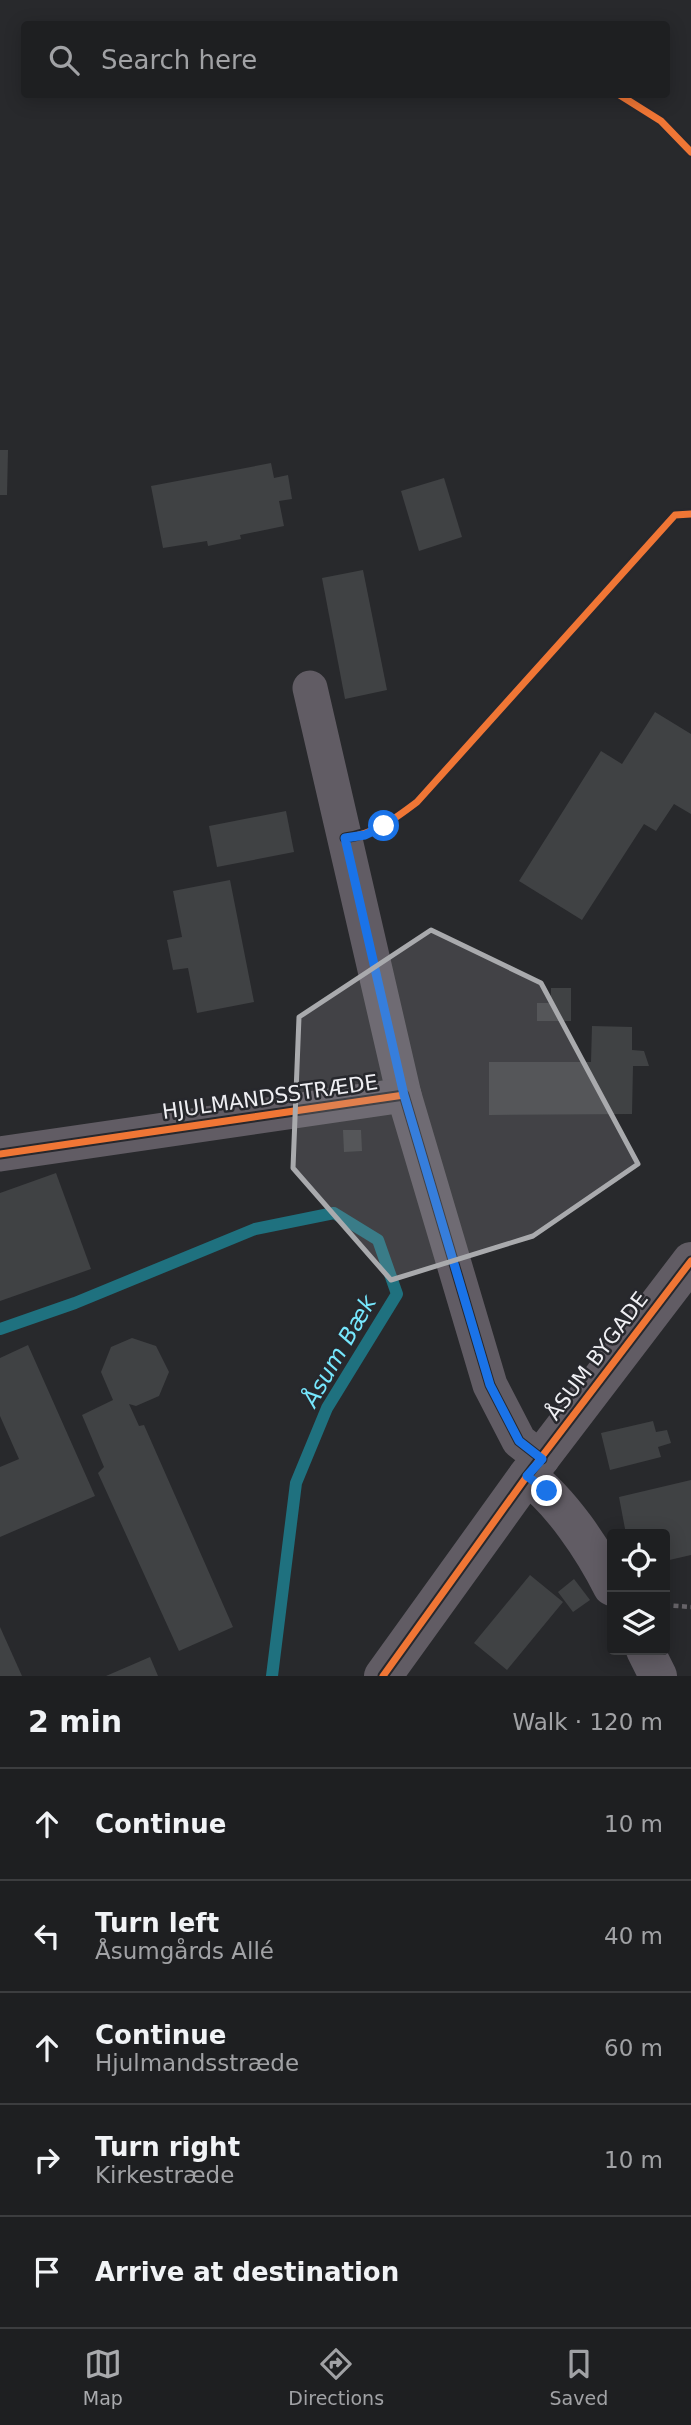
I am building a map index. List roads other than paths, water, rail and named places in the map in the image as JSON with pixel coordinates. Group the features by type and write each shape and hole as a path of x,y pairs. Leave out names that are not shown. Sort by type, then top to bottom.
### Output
{"street":[{"path":"310,688 404,1095"},
{"name":"HJULMANDSSTRÆDE","path":"0,1154 404,1095 490,1385 535,1468"},
{"name":"ÅSUM BYGADE","path":"383,1676 691,1261"},
{"path":"535,1468 547,1491 569,1518 607,1579"},
{"path":"648,1655 658,1676"}],"waterway":[{"name":"Åsum Bæk","path":"0,1329 75,1303 255,1229 334,1213 378,1240 397,1294 327,1408 296,1483 272,1676"}]}
